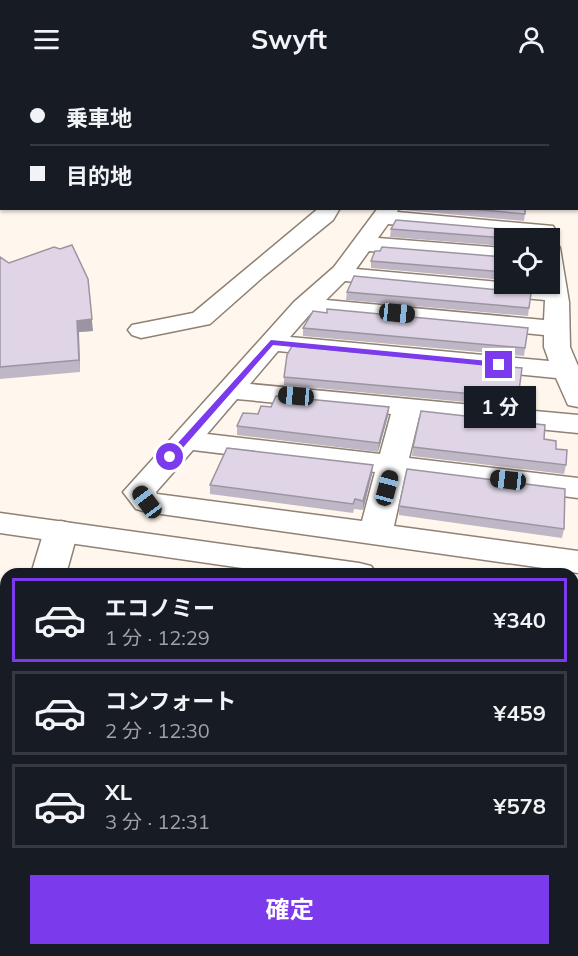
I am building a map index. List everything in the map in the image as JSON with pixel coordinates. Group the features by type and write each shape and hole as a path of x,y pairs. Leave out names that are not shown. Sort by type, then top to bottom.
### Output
{"street":[{"path":"141,330 201,319 255,272 326,216 329,210"},
{"path":"539,210 544,228"},
{"path":"494,236 386,213 340,274 306,304 139,492 147,502 578,562"},
{"path":"364,244 494,254"},
{"path":"340,274 563,299 557,329 557,347 578,399"},
{"path":"306,304 557,329"},
{"path":"271,343 567,371"},
{"path":"230,390 578,424"},
{"path":"375,534 407,407"},
{"path":"186,440 578,488"},
{"path":"0,523 317,568"},
{"path":"50,568 61,531"}],"building":[{"path":"483,210 525,210 525,214"},
{"path":"396,220 494,228 494,237 391,229"},
{"path":"72,245 88,279 92,319 77,321 79,360 0,367 0,257 9,263 54,247 60,249"},
{"path":"382,247 494,256 494,271 371,261 375,251 380,251"},
{"path":"354,276 494,289 494,294 531,294 529,308 347,292"},
{"path":"327,309 528,328 525,348 303,328 313,311 327,313"},
{"path":"292,346 522,368 518,398 284,377 287,355"},
{"path":"276,396 389,407 379,443 237,426 243,413 258,414 261,406 271,407"},
{"path":"421,411 545,425 544,439 556,441 556,449 567,450 566,465 413,447"},
{"path":"227,448 373,465 363,501 355,499 353,504 210,485"},
{"path":"407,469 565,489 564,529 399,506"}],"route":[{"path":"170,457 271,343 499,365"}]}
